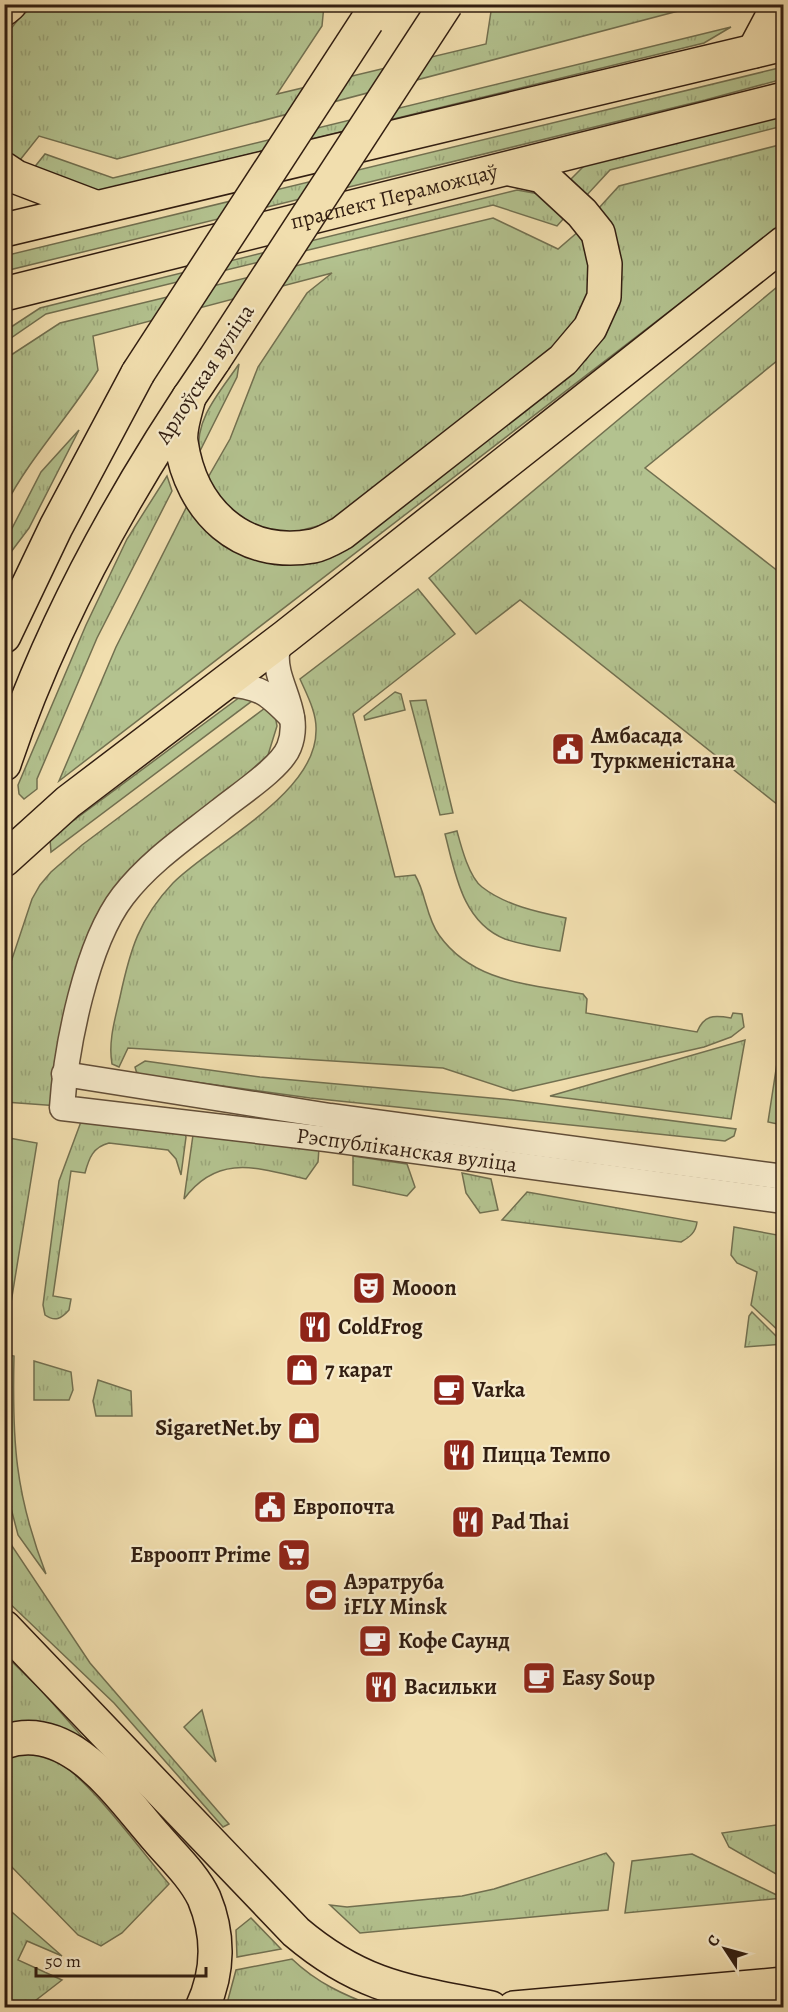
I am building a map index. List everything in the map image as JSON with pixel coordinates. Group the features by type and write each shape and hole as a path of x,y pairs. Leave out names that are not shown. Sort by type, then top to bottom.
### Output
{"main road":[{"path":"4,9 10,4"},
{"name":"Арлоўская вуліца","path":"4,764 47,654 110,523 189,397 446,4"},
{"path":"4,230 769,47 779,4"},
{"path":"4,636 56,527 138,373 372,13"},
{"name":"праспект Пераможцаў","path":"19,290 783,99"},
{"path":"4,169 16,177 95,207"},
{"path":"189,397 181,440 191,480 203,503 220,524 264,545 288,548 314,546 342,534 563,360 590,328 604,297 605,264 598,233 582,213 542,176 510,169"},
{"path":"4,860 68,802 285,637 783,243"},
{"path":"4,307 19,290"},
{"path":"4,580 56,527"},
{"path":"4,1627 296,1932 324,1955 363,1977 397,1989 491,2007"},
{"path":"4,1742 30,1737 47,1740 75,1753 102,1774 193,1880 203,1897 215,1935 216,1950 209,1992 202,2007"},
{"path":"514,2007 783,1984"}],"street":[{"name":"Рэспубліканская вуліца","path":"285,637 278,654 292,718 289,749 268,773 158,860 123,896 105,927 85,983 64,1074 62,1108 328,1128"},
{"path":"224,684 248,685 266,692 292,718"},
{"name":"Рэспубліканская вуліца","path":"64,1074 328,1128 783,1201"},
{"path":"328,1128 783,1177"}],"green space":[{"path":"36,5 324,5 322,26 277,94 486,44 492,5 701,5 117,159 39,136 20,160 5,150 5,36 21,16"},
{"path":"731,27 704,43 95,192 33,169 45,154 113,178"},
{"path":"783,67 783,79 705,100 5,271 4,256"},
{"path":"783,115 783,126 610,170 586,196 571,179 587,163"},
{"path":"783,144 783,224 59,781 116,647 188,504 336,553 586,360 615,309 598,209 619,186"},
{"path":"517,190 539,194 565,217 557,226 493,205 46,314 5,342 5,331 40,308"},
{"path":"493,218 558,249 579,231 590,263 594,291 575,332 341,520 287,534 258,527 231,513 206,481 230,439 258,367 307,293 332,273 93,336 98,370 26,471 5,506 5,359 60,323"},
{"path":"783,282 783,356 645,468 783,575 783,809 520,600 476,634 429,578"},
{"path":"239,364 237,377 199,453 201,428 205,417"},
{"path":"79,430 29,528 5,560 5,542 41,472"},
{"path":"167,476 172,491 97,638 37,779 37,789 24,799 19,794 18,785 86,625 127,539"},
{"path":"418,589 455,634 353,714 395,877 415,875 422,889 431,921 439,935 468,963 486,972 523,984 583,994 587,999 586,1013 697,1032 706,1019 731,1018 733,1013 742,1014 744,1027 731,1037 704,1047 513,1091 443,1068 128,1048 119,1067 112,1064 113,1031 128,964 144,922 152,909 173,883 260,816 281,796 299,776 311,754 316,731 315,718 300,679"},
{"path":"395,692 401,694 405,710 365,720 364,716"},
{"path":"260,695 51,852 50,839 58,832 240,697"},
{"path":"426,700 453,813 440,815 410,701"},
{"path":"269,705 275,715 277,726 268,755 166,846 107,926 59,1106 5,1102 5,980 32,899 40,885 51,872 82,845"},
{"path":"457,831 469,869 482,887 511,903 566,918 560,951 505,939 490,931 479,921 470,908 457,879 445,834"},
{"path":"783,1024 784,1124 782,1125 768,1122"},
{"path":"745,1040 731,1119 550,1096"},
{"path":"145,1061 260,1077 512,1100 736,1129 734,1136 725,1141 310,1098 137,1074 135,1067"},
{"path":"82,1119 184,1129 186,1137 181,1175 176,1159 168,1150 109,1143 99,1147 92,1154 85,1173 71,1171 53,1296 71,1299 69,1310 58,1319 45,1315 43,1305 59,1181"},
{"path":"193,1135 319,1148 318,1162 306,1179 255,1168 225,1170 197,1184 184,1199"},
{"path":"9,1138 37,1143 9,1315 5,1320 4,1143"},
{"path":"353,1156 407,1164 415,1187 407,1196 353,1185"},
{"path":"462,1173 491,1179 498,1210 480,1213 466,1193"},
{"path":"527,1192 697,1222 692,1234 681,1242 502,1220"},
{"path":"734,1227 783,1236 783,1335 751,1305 757,1272 737,1263 731,1255"},
{"path":"752,1312 783,1344 745,1347 749,1316"},
{"path":"4,1354 14,1356 14,1415 18,1467 28,1518 46,1574 18,1535 5,1485"},
{"path":"34,1361 71,1372 73,1390 69,1400 34,1400"},
{"path":"98,1380 131,1391 132,1416 96,1416 93,1401"},
{"path":"5,1529 12,1546 90,1663 229,1824 223,1827 114,1703 5,1599"},
{"path":"4,1654 41,1690 93,1749 61,1732 40,1725 17,1723 5,1725"},
{"path":"202,1710 216,1762 184,1727"},
{"path":"41,1752 59,1761 93,1792 169,1884 122,1933 101,1946 78,1935 5,1860 4,1764 12,1753"},
{"path":"783,1824 783,1878 729,1847 722,1833"},
{"path":"606,1853 614,1863 608,1910 360,1933 330,1905 347,1907 462,1896 494,1889"},
{"path":"692,1854 783,1898 625,1913 632,1861"},
{"path":"5,1906 62,1956 27,1941 18,1960 62,1980 27,2007 13,2007 5,1985 5,1935 8,1933 5,1923"},
{"path":"251,1918 281,1949 237,1957 236,1930"},
{"path":"292,1959 331,1988 376,2007 226,2007 236,1970"}],"place":[{"name":"Амбасада Туркменістана","path":"568,749"},
{"name":"Mooon","path":"369,1288"},
{"name":"ColdFrog","path":"315,1327"},
{"name":"7 карат","path":"302,1370"},
{"name":"Varka","path":"449,1390"},
{"name":"SigaretNet.by","path":"304,1428"},
{"name":"Пицца Темпо","path":"459,1455"},
{"name":"Европочта","path":"270,1507"},
{"name":"Pad Thai","path":"468,1522"},
{"name":"Евроопт Prime","path":"294,1555"},
{"name":"Аэратруба iFLY Minsk","path":"321,1595"},
{"name":"Кофе Саунд","path":"375,1641"},
{"name":"Easy Soup","path":"539,1678"},
{"name":"Васильки","path":"381,1687"}]}
